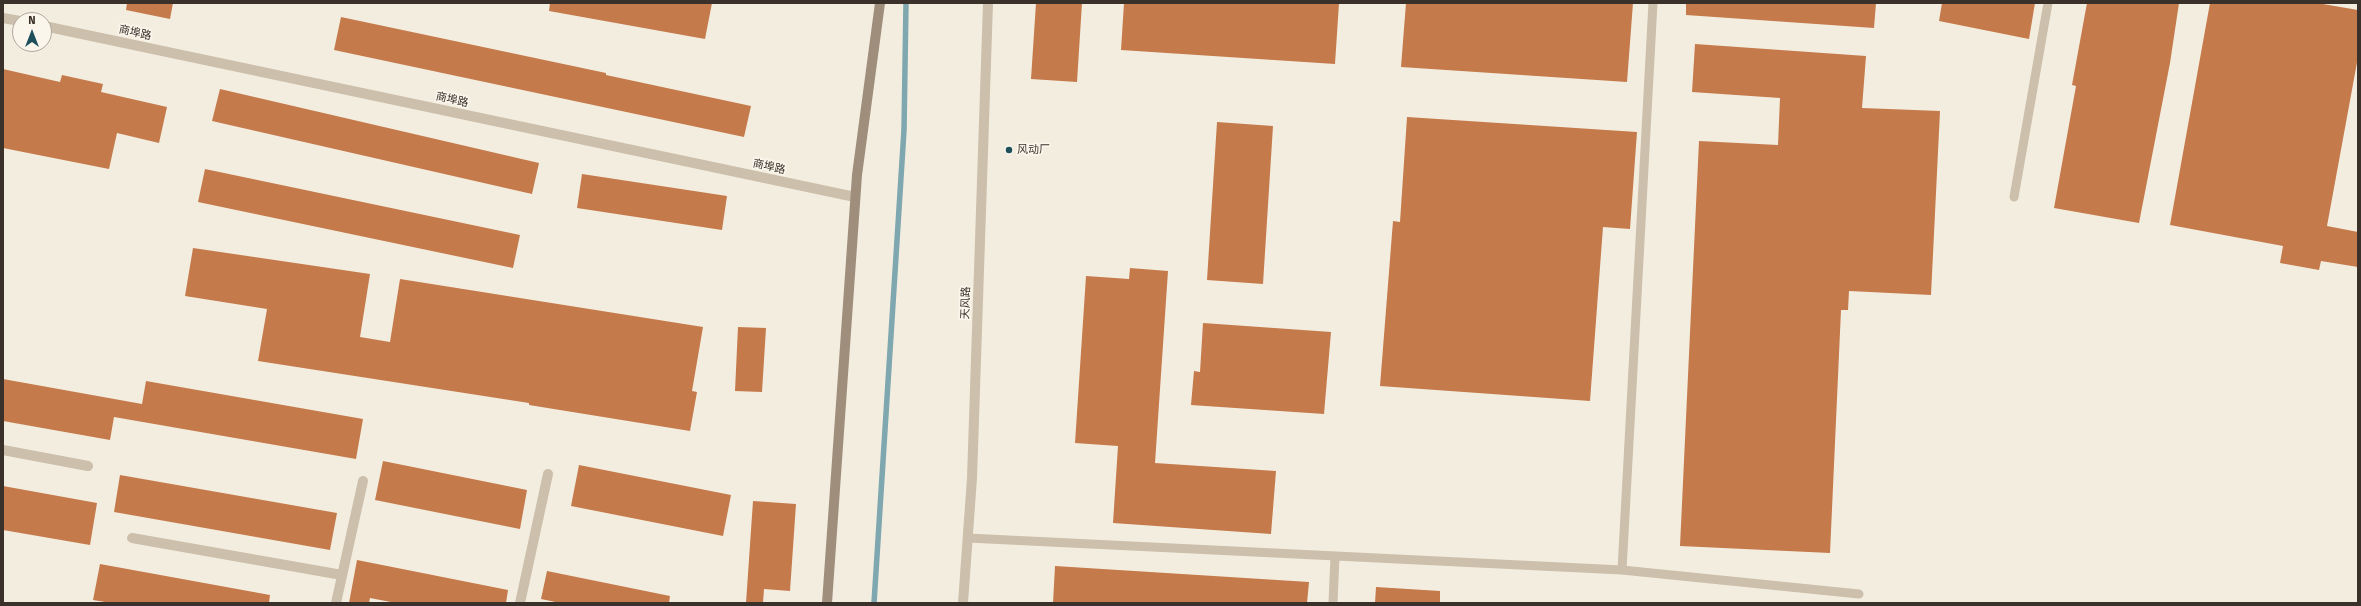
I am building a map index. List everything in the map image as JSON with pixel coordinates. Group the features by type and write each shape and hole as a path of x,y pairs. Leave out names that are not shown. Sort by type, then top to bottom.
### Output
{"main road":[{"path":"827,603 855,197 880,3"}],"street":[{"name":"天风路","path":"963,603 968,538 988,3"},
{"name":"商埠路","path":"52,28 855,197"},
{"path":"3,450 88,466"},
{"path":"520,603 548,474"},
{"path":"336,603 363,482"},
{"path":"132,538 342,575"}],"lane":[{"path":"1622,570 1653,3"},
{"path":"2014,197 2048,3"},
{"path":"968,538 1622,570 1859,594"},
{"path":"1333,603 1336,556"}],"building":[{"path":"127,3 173,3 170,19 126,10"},
{"path":"550,3 712,3 705,39 549,11"},
{"path":"1036,3 1082,3 1077,82 1031,79"},
{"path":"1124,3 1339,3 1335,64 1121,50"},
{"path":"1406,3 1633,3 1627,82 1401,67"},
{"path":"1686,3 1876,3 1874,28 1686,15"},
{"path":"1942,3 2035,3 2029,39 1939,21"},
{"path":"2087,3 2179,3 2170,63 2139,223 2054,208 2076,86 2072,85"},
{"path":"2210,3 2317,3 2358,10 2358,57 2327,226 2358,232 2358,267 2321,261 2319,270 2280,263 2283,246 2170,225"},
{"path":"341,17 606,73 606,75 751,106 744,137 334,50"},
{"path":"1695,44 1866,56 1862,108 1940,111 1931,295 1849,291 1848,310 1841,310 1830,553 1680,546 1699,141 1778,145 1780,98 1692,92"},
{"path":"3,69 60,82 62,75 103,84 101,92 167,107 159,143 117,133 109,169 3,148"},
{"path":"220,89 539,163 532,194 212,121"},
{"path":"1407,117 1637,132 1630,229 1603,227 1590,401 1380,386 1393,221 1400,222"},
{"path":"1217,122 1273,126 1263,284 1207,280"},
{"path":"205,169 520,235 513,268 198,202"},
{"path":"582,174 727,196 722,230 577,208"},
{"path":"193,248 370,274 360,337 390,342 400,279 703,327 692,391 697,392 690,431 529,405 529,403 258,361 267,309 185,296"},
{"path":"1130,268 1168,271 1155,463 1276,471 1271,534 1113,523 1118,446 1075,443 1086,276 1129,279"},
{"path":"1203,323 1331,332 1324,414 1191,405 1194,371 1200,372"},
{"path":"738,327 766,328 762,392 735,391"},
{"path":"3,379 142,404 146,381 363,419 356,459 114,417 110,440 3,421"},
{"path":"383,461 527,490 520,529 375,500"},
{"path":"579,465 731,495 723,536 571,506"},
{"path":"120,475 337,513 330,550 114,512"},
{"path":"3,486 97,503 90,545 3,530"},
{"path":"753,501 796,504 790,591 764,589 763,603 746,603"},
{"path":"357,560 508,590 506,603 396,603 370,598 369,603 349,603"},
{"path":"100,564 270,595 269,603 111,603 93,600"},
{"path":"1055,566 1309,582 1307,603 1053,603"},
{"path":"547,571 670,596 669,603 560,603 541,599"},
{"path":"1376,587 1440,591 1440,603 1375,603"}],"waterway":[{"path":"874,603 904,130 906,3"}],"place":[{"name":"风动厂","path":"1009,150"}]}
